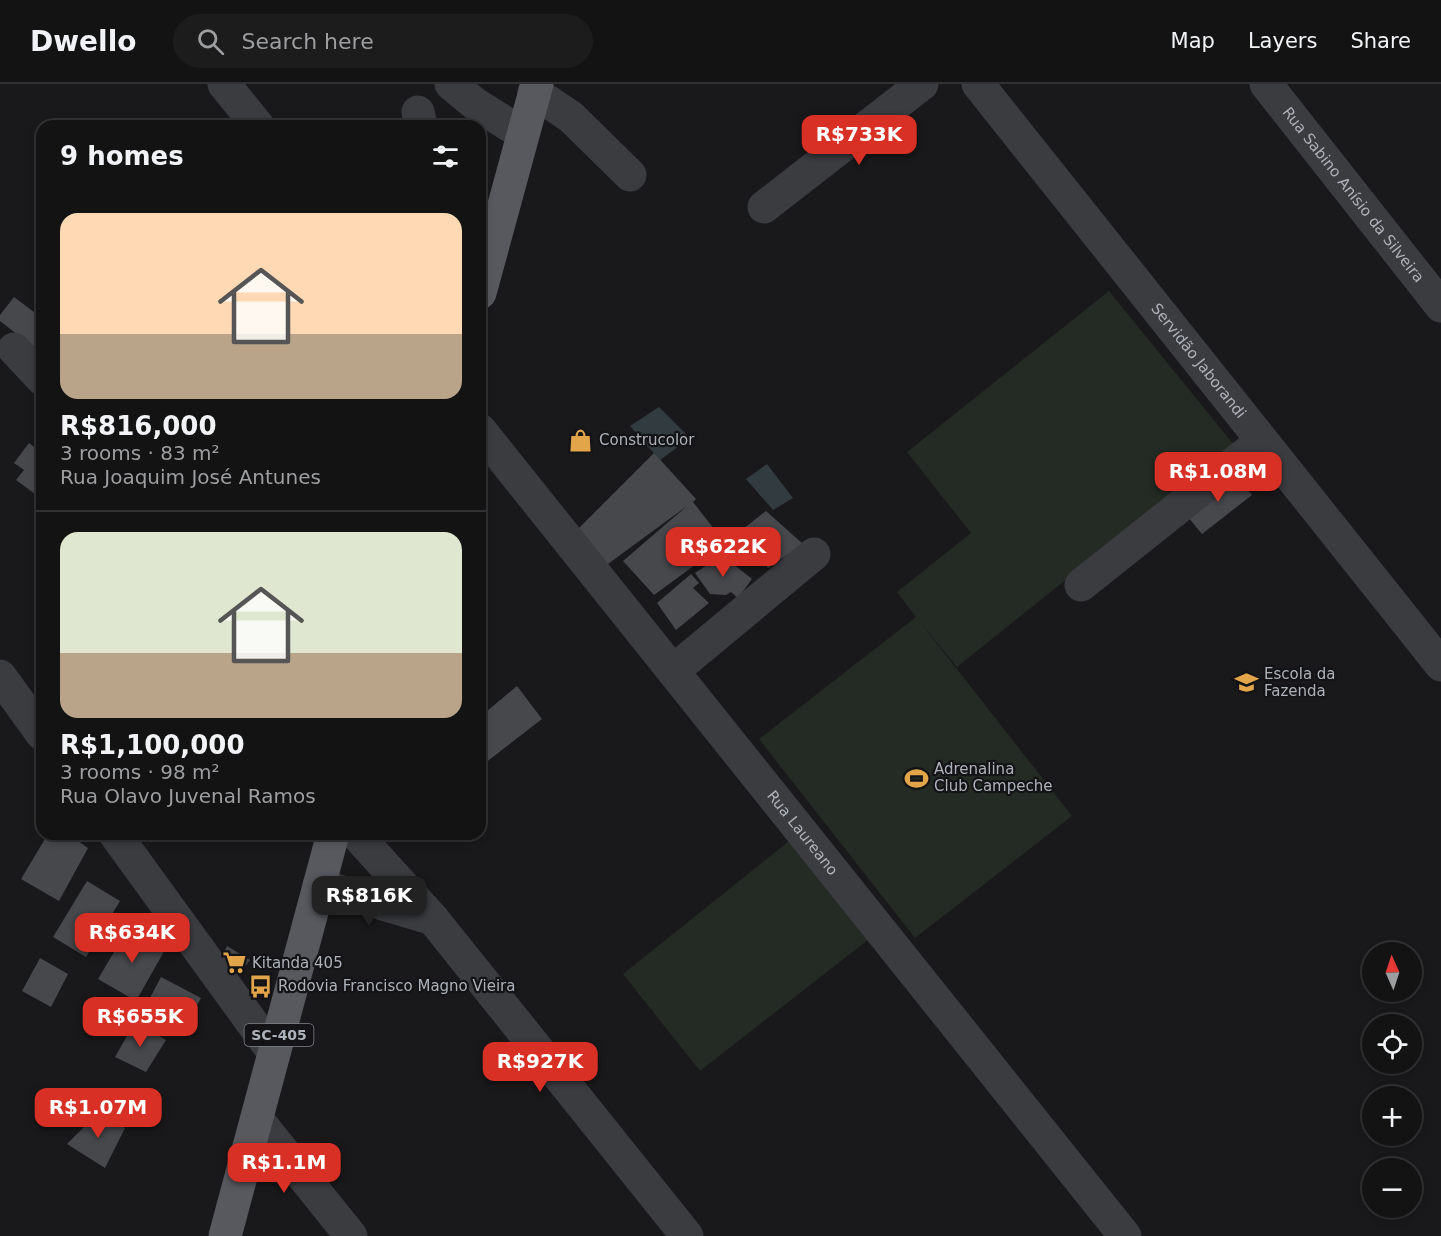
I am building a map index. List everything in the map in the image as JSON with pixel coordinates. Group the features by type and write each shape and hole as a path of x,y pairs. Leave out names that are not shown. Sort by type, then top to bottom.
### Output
{"main road":[{"path":"486,248 491,211 523,134 536,88"},
{"name":"SC-405","path":"225,1236 331,840"}],"street":[{"path":"224,84 253,120"},
{"path":"451,84 474,103 523,134"},
{"path":"765,207 922,84"},
{"name":"Servidão Jaborandi","path":"978,84 1441,665"},
{"name":"Rua Sabino Anísio da Silveira","path":"1266,84 1441,306"},
{"path":"536,88 571,117 630,175"},
{"path":"14,349 36,373"},
{"name":"Rua Laureano","path":"486,437 1125,1236"},
{"path":"1081,585 1262,441"},
{"path":"673,671 814,554"},
{"path":"0,676 36,726"},
{"path":"119,840 274,1053"},
{"path":"361,840 433,919 687,1236"},
{"path":"319,885 433,919"},
{"path":"257,1119 351,1236"}],"shaded area":[{"path":"1109,291 1234,445 957,667 920,622 1072,816 915,938 759,739 916,617 897,592 971,533 907,452"},
{"path":"659,407 690,438 660,460 630,426"},
{"path":"767,464 793,498 773,510 746,479"},
{"path":"794,837 873,936 700,1071 623,974"}],"building":[{"path":"14,297 36,314 36,349 0,321 0,315"},
{"path":"29,443 36,448 36,495 16,480 24,470 14,463"},
{"path":"654,453 696,499 693,502 725,543 654,595 623,561 687,506 608,564 574,533"},
{"path":"1233,472 1252,495 1202,534 1183,511"},
{"path":"766,511 803,544 768,568 761,559 754,562 743,548 750,542 734,536"},
{"path":"722,555 752,579 738,598 731,592 726,595 710,594 695,573"},
{"path":"691,574 699,583 693,588 709,603 676,630 657,603"},
{"path":"517,686 542,719 486,762 486,712"},
{"path":"44,840 77,840 88,848 59,901 21,879"},
{"path":"87,881 120,901 86,957 53,937"},
{"path":"129,927 166,948 136,1001 98,979"},
{"name":"Kitanda 405","path":"227,946 250,960 237,976 218,966"},
{"path":"40,958 68,974 51,1007 22,991"},
{"path":"161,977 201,998 182,1034 142,1013"},
{"path":"135,1022 166,1040 146,1072 115,1057"},
{"path":"99,1112 125,1128 105,1168 67,1144"}],"place":[{"name":"Construcolor","path":"581,440"},
{"name":"Escola da Fazenda","path":"1246,683"},
{"name":"Adrenalina Club Campeche","path":"916,778"},
{"name":"Kitanda 405","path":"234,963"},
{"name":"Rodovia Francisco Magno Vieira","path":"260,986"}]}
